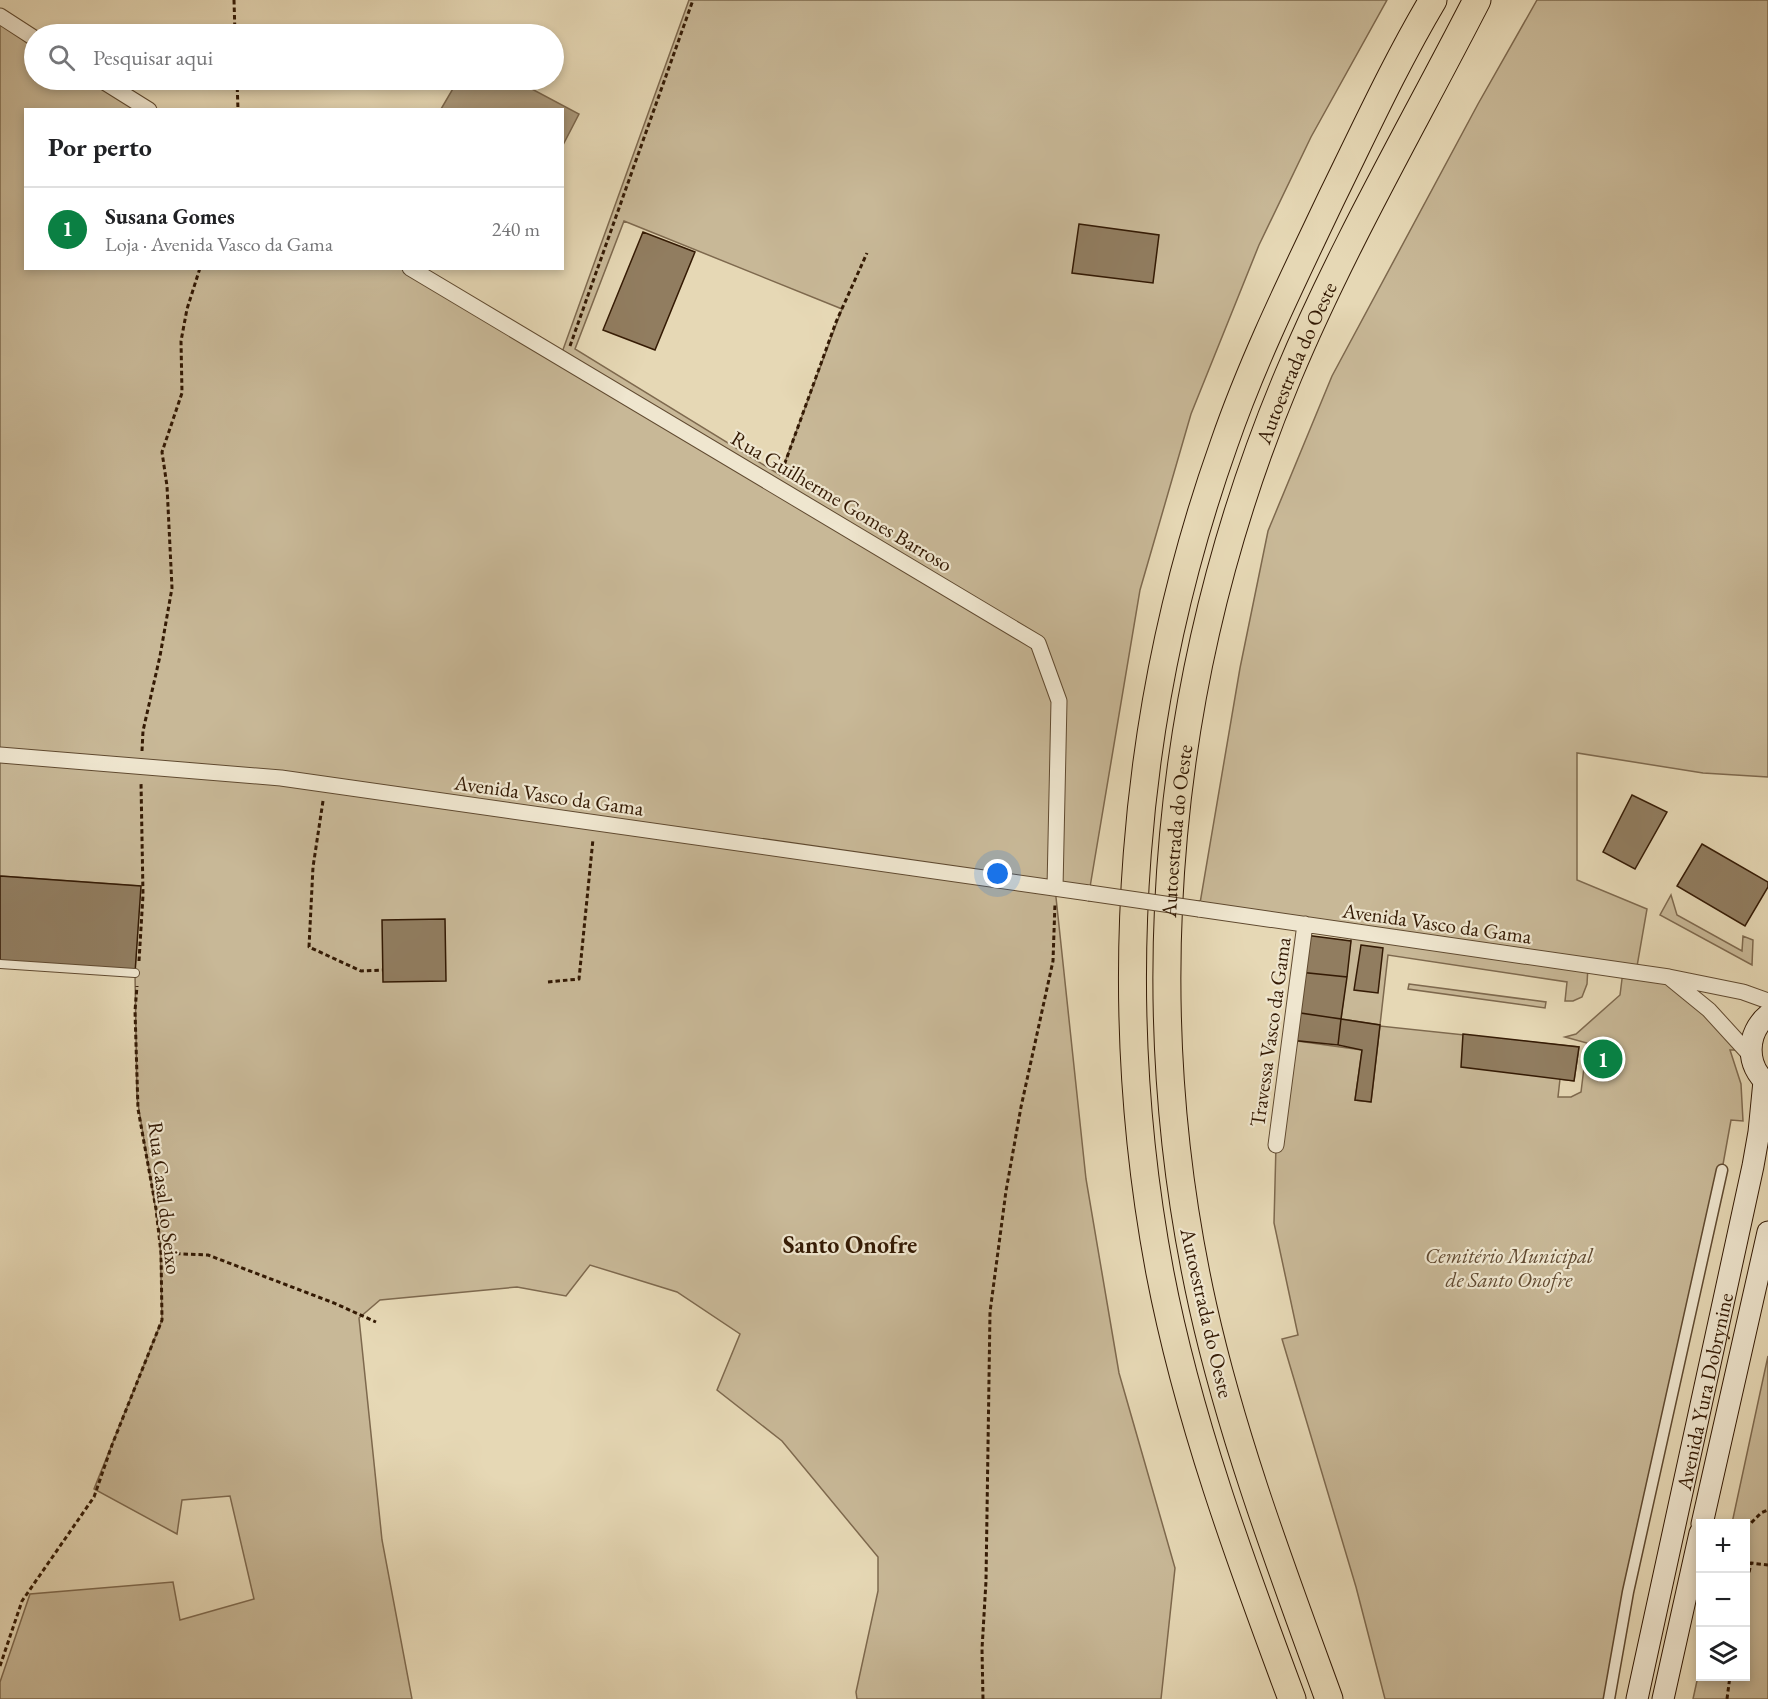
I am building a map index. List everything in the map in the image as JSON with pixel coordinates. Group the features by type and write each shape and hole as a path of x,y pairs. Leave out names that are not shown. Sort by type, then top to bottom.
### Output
{"highway":[{"name":"Autoestrada do Oeste","path":"1329,1699 1242,1453 1203,1310 1189,1241 1178,1167 1170,1087 1167,1017 1170,872 1184,739 1198,666 1234,526 1256,457 1286,379 1317,309 1477,0"},
{"path":"1435,83 1470,43 1494,0"},
{"name":"Autoestrada do Oeste","path":"1292,1699 1214,1479 1176,1345 1160,1274 1144,1166 1134,1056 1132,983 1136,869 1142,795 1166,650 1203,509 1225,442 1266,339 1313,236 1431,3"}],"main road":[{"path":"1766,1083 1758,1074 1751,1056 1751,1043 1755,1031 1768,1015"},
{"name":"Avenida Yura Dobrynine","path":"1637,1699 1753,1166 1766,1083"},
{"name":"Avenida Yura Dobrynine","path":"1703,1519 1768,1232"},
{"path":"1663,1699 1696,1555"}],"street":[{"path":"0,16 24,32"},
{"path":"117,90 145,108"},
{"name":"Rua Guilherme Gomes Barroso","path":"413,270 1038,643 1059,701 1055,888"},
{"name":"Avenida Vasco da Gama","path":"0,755 281,778 326,784 1669,977 1743,992 1768,1001"},
{"name":"Travessa Vasco da Gama","path":"1276,1145 1305,924"},
{"path":"1669,977 1709,1010 1751,1056"},
{"path":"1609,1699 1628,1592 1722,1170"}],"lane":[{"path":"0,964 137,974"}],"path":[{"path":"234,0 235,24"},
{"path":"565,360 693,0"},
{"path":"237,90 238,108"},
{"path":"776,486 836,322 867,253"},
{"name":"Rua Casal do Seixo","path":"0,1666 22,1601 94,1497 112,1444 162,1320 161,1253 156,1209 138,1109 135,1011 143,895 141,766 143,731 172,588 167,486 162,452 182,393 181,341 187,309 199,270"},
{"path":"326,784 313,867 309,947 361,970 383,970"},
{"path":"548,981 579,979 595,822"},
{"path":"983,1699 982,1649 986,1581 990,1311 1006,1191 1019,1117 1053,961 1055,888"},
{"path":"161,1253 208,1255 376,1322"},
{"path":"1750,1524 1761,1513 1768,1510"},
{"path":"1749,1573 1751,1563 1768,1565"},
{"path":"1727,1699 1729,1681"}],"green space":[{"path":"689,0 1387,0 1311,137 1259,245 1191,414 1140,590 1089,893 1055,888 1086,1179 1119,1373 1175,1568 1161,1699 857,1699 856,1692 878,1591 878,1557 782,1441 717,1390 740,1334 677,1292 590,1265 566,1296 517,1287 380,1300 359,1318 382,1540 412,1699 0,1699 0,1682 30,1594 173,1582 180,1620 254,1599 230,1496 182,1500 177,1534 94,1489 162,1320 160,1235 137,1098 135,973 139,886 0,876 0,16 24,32 24,90 118,90 147,108 24,108 24,270 412,270 560,358","holes":["624,221 842,309 780,475 575,349"]},
{"name":"Cemitério Municipal de Santo Onofre","path":"1537,0 1768,0 1768,777 1703,773 1577,753 1577,880 1647,909 1636,972 1669,977 1745,1050 1730,1050 1741,1084 1743,1121 1731,1120 1609,1699 1385,1699 1356,1587 1282,1339 1298,1335 1274,1223 1276,1145 1290,1040 1362,1050 1355,1100 1371,1102 1380,1026 1579,1047 1574,1081 1560,1079 1558,1097 1571,1097 1581,1092 1587,1043 1565,1037 1576,1034 1620,995 1623,971 1588,966 1587,984 1582,997 1573,1001 1565,1001 1567,982 1388,955 1380,1025 1341,1019 1352,931 1199,909 1240,668 1268,531 1332,376 1478,104"},
{"path":"1671,895 1677,915 1742,951 1743,936 1753,940 1752,965 1660,915"},
{"path":"1409,984 1546,1002 1545,1008 1408,989"},
{"path":"1768,1356 1768,1699 1693,1699 1697,1681 1750,1681 1750,1519 1733,1519"}],"shaded area":[{"path":"452,90 534,90 579,114 564,143 564,108 442,108"}],"building":[{"path":"1079,224 1159,235 1153,283 1072,273"},
{"path":"643,232 695,252 655,350 603,330"},
{"path":"1632,795 1667,812 1635,869 1603,852"},
{"path":"1702,844 1768,882 1768,887 1745,926 1677,886"},
{"path":"0,876 141,886 135,973 0,964"},
{"path":"445,919 446,981 383,982 382,920"},
{"path":"1305,935 1351,941 1347,977 1299,972"},
{"path":"1361,945 1383,948 1378,993 1354,990"},
{"path":"1299,972 1347,977 1341,1019 1294,1012"},
{"path":"1294,1012 1341,1019 1338,1045 1290,1040"},
{"path":"1341,1019 1380,1025 1371,1102 1355,1100 1362,1050 1338,1045"},
{"path":"1463,1034 1579,1047 1574,1081 1461,1067"},
{"path":"1603,1051 1609,1053 1611,1059 1609,1065 1603,1067 1597,1065 1595,1059 1597,1053"}],"place":[{"name":"Susana Gomes","path":"1603,1059"}],"district":[{"name":"Santo Onofre","path":"850,1244"}]}
